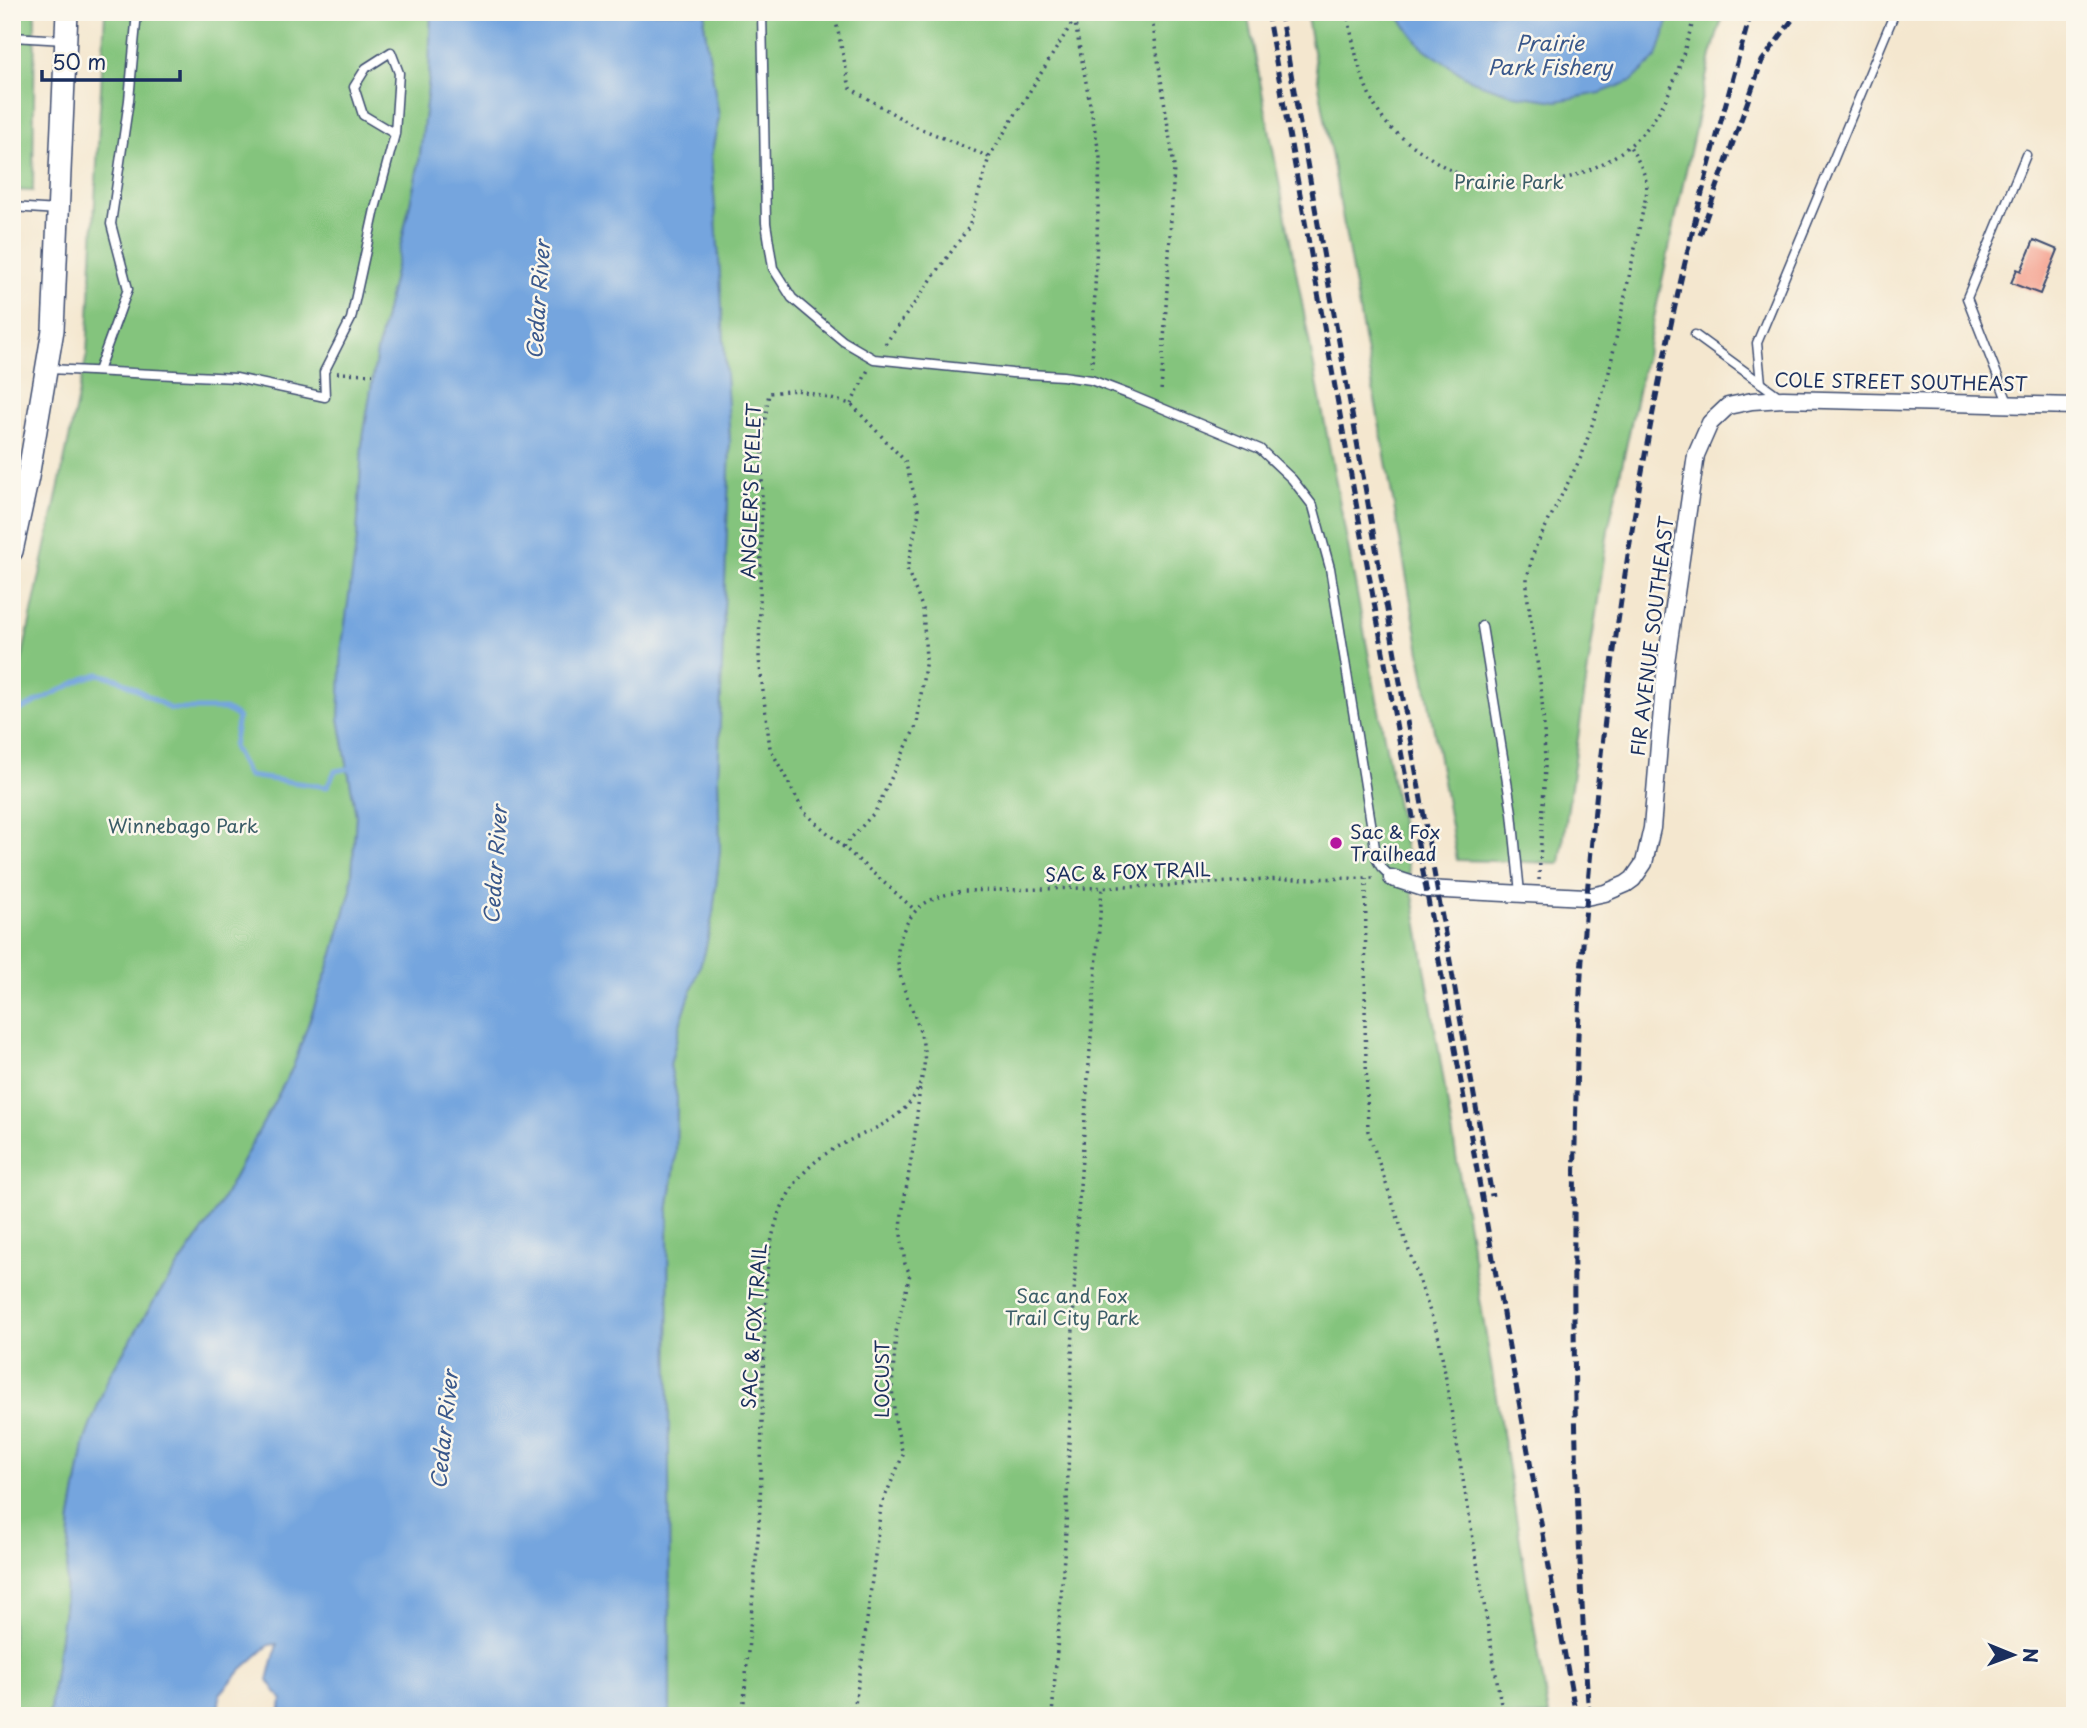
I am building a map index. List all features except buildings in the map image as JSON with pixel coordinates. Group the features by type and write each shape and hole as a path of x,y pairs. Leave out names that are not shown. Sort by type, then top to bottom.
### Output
{"street":[{"path":"12,551 28,477 53,330 67,12"},
{"name":"COLE STREET SOUTHEAST","path":"1728,406 1783,399 2075,406"},
{"name":"FIR AVENUE SOUTHEAST","path":"1539,894 1587,897 1605,893 1626,884 1644,863 1651,828 1666,662 1696,455 1710,423 1728,406"},
{"path":"1392,877 1426,889 1539,894"}],"lane":[{"path":"98,371 128,289 111,224 129,100 137,12"},
{"path":"762,12 766,223 773,268 792,298 843,341 874,359 1091,380 1260,449 1292,479 1312,506 1330,569 1377,860 1392,877"},
{"path":"1761,383 1757,343 1895,12"},
{"path":"12,37 65,40"},
{"path":"47,368 236,378 325,397 324,372 351,319 375,209 395,134 399,73 391,52 366,68 354,87 363,115 395,134"},
{"path":"2009,405 1967,298 2026,155"},
{"path":"12,207 58,210"},
{"path":"1695,335 1783,399"},
{"path":"1482,626 1512,813 1520,893"}],"path":[{"path":"834,12 850,89 912,125 989,157"},
{"path":"1073,12 1100,158 1091,380"},
{"path":"1151,12 1174,167 1161,408"},
{"path":"1347,12 1355,55 1366,89 1380,115 1396,133 1444,168 1470,179 1508,187 1571,177 1596,167 1629,145 1655,117 1669,96 1696,12"},
{"path":"843,847 875,812 918,724 926,658 923,609 907,569 919,512 905,461 851,404 874,359 969,227 989,157 1074,20"},
{"path":"1539,894 1545,767 1544,727 1527,578 1535,548 1582,455 1608,377 1647,191 1644,171 1629,145"},
{"path":"324,372 373,374"},
{"name":"ANGLER'S EYELET","path":"851,404 797,390 769,393 763,431 759,659 770,748 804,812 915,909"},
{"name":"SAC & FOX TRAIL","path":"743,1716 760,1507 765,1307 774,1231 781,1210 799,1177 831,1150 888,1123 914,1099 925,1065 924,1042 896,957 900,937 915,909 934,897 962,891 1392,877"},
{"path":"1366,878 1365,1024 1368,1131 1439,1338 1503,1716"},
{"path":"1052,1716 1066,1530 1076,1240 1102,888"},
{"name":"LOCUST","path":"853,1716 881,1506 903,1455 895,1420 892,1387 896,1332 910,1275 905,1264 901,1234 902,1214 921,1081"}],"green space":[{"path":"12,12 35,12 33,191 12,190"},
{"name":"Winnebago Park","path":"105,12 431,12 429,78 419,163 377,352 362,445 357,539 339,718 356,815 351,890 333,954 293,1067 214,1215 154,1301 109,1376 85,1440 71,1518 64,1609 49,1716 12,1716 12,706 87,354"},
{"name":"Sac and Fox Trail City Park","path":"706,12 1247,12 1406,853 1549,1716 670,1716 668,1212 676,1156 677,1098 670,1065 681,1021 705,951 713,913 720,850 718,777 730,442 711,156 719,117 704,23"},
{"name":"Prairie Park","path":"1306,12 1724,12 1711,55 1608,530 1560,863 1457,860"}],"water":[{"name":"Cedar River","path":"431,12 706,12 704,23 719,117 711,156 730,442 718,777 720,850 713,913 705,951 681,1021 670,1065 677,1098 676,1156 668,1212 670,1716 280,1716 282,1700 268,1680 277,1644 269,1645 242,1669 220,1694 218,1716 49,1716 64,1609 71,1518 85,1440 109,1376 154,1301 214,1215 293,1067 333,954 351,890 356,815 339,718 342,645 357,539 362,445 377,352 419,163 429,78"},
{"name":"Prairie Park Fishery","path":"1395,12 1670,12 1670,15 1657,57 1632,81 1600,93 1557,101 1515,95 1472,81 1422,47"}],"waterway":[{"path":"12,714 83,679 99,674 118,679 171,709 225,709 238,717 233,747 248,776 327,787 335,771 352,768"}],"railway":[{"path":"1267,12 1576,1716"},
{"path":"1280,12 1492,1196"},
{"path":"1589,1716 1577,1470 1574,1223 1579,1018 1595,811 1615,641 1658,387 1695,221 1751,12"},
{"path":"1700,235 1762,61 1798,12"}],"place":[{"name":"Sac & Fox Trailhead","path":"1336,843"}]}
